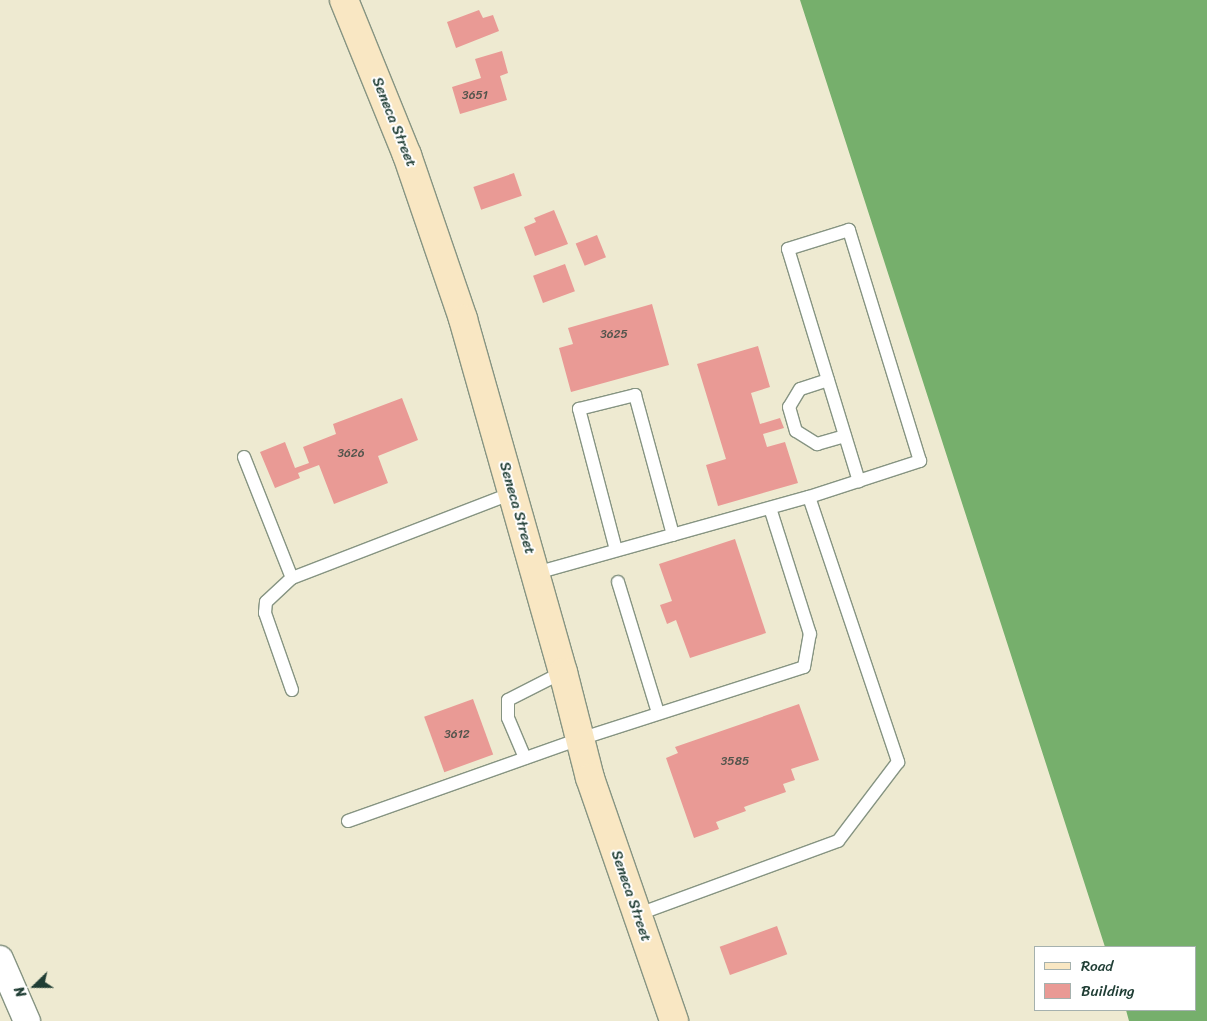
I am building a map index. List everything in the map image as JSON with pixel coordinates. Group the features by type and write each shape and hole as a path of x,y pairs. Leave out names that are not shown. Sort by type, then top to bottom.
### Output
{"street":[{"name":"Seneca Street","path":"344,0 408,154 463,319 536,574 590,778 674,1021"},
{"path":"0,959 27,1021"}],"lane":[{"path":"536,574 809,497 920,461 849,230 788,249 859,480"},
{"path":"828,380 800,389 789,407 796,431 817,444 845,436"},
{"path":"616,550 579,409 635,395 673,535"},
{"path":"244,457 292,578"},
{"path":"292,690 266,625 265,613 269,597 292,578 512,493"},
{"path":"638,914 838,840 898,762 809,497"},
{"path":"348,821 580,739 804,667 810,634 770,508"},
{"path":"618,582 658,713"},
{"path":"525,758 508,718 508,700 563,672"}],"green space":[{"path":"800,0 1207,0 1207,1021 1129,1021 1126,1011 1197,1011 1197,946 1105,946"}],"building":[{"path":"479,10 483,18 493,15 499,31 456,48 447,22"},
{"path":"502,51 508,73 500,76 507,100 460,114 452,87 481,78 475,59"},
{"path":"514,173 522,196 481,210 473,187"},
{"path":"554,210 568,244 535,256 524,227 536,222 534,218"},
{"path":"597,235 606,257 585,266 576,244"},
{"path":"565,264 575,291 543,303 533,276"},
{"path":"652,304 669,365 571,392 559,348 573,344 568,328"},
{"path":"758,346 770,387 751,393 760,424 780,418 784,428 763,434 767,447 785,442 798,483 718,506 706,465 726,459 697,364"},
{"path":"402,398 418,440 378,456 388,483 334,504 319,465 298,473 300,478 275,488 260,452 285,442 295,468 309,463 303,447 336,434 333,424"},
{"path":"735,539 766,633 690,658 676,620 667,624 660,605 672,601 659,564"},
{"path":"473,699 493,754 444,772 424,717"},
{"path":"799,704 819,760 791,769 795,780 783,784 786,792 744,807 746,811 716,822 719,829 694,838 666,758 678,753 675,747"},
{"path":"777,926 787,954 730,975 720,947"}]}
